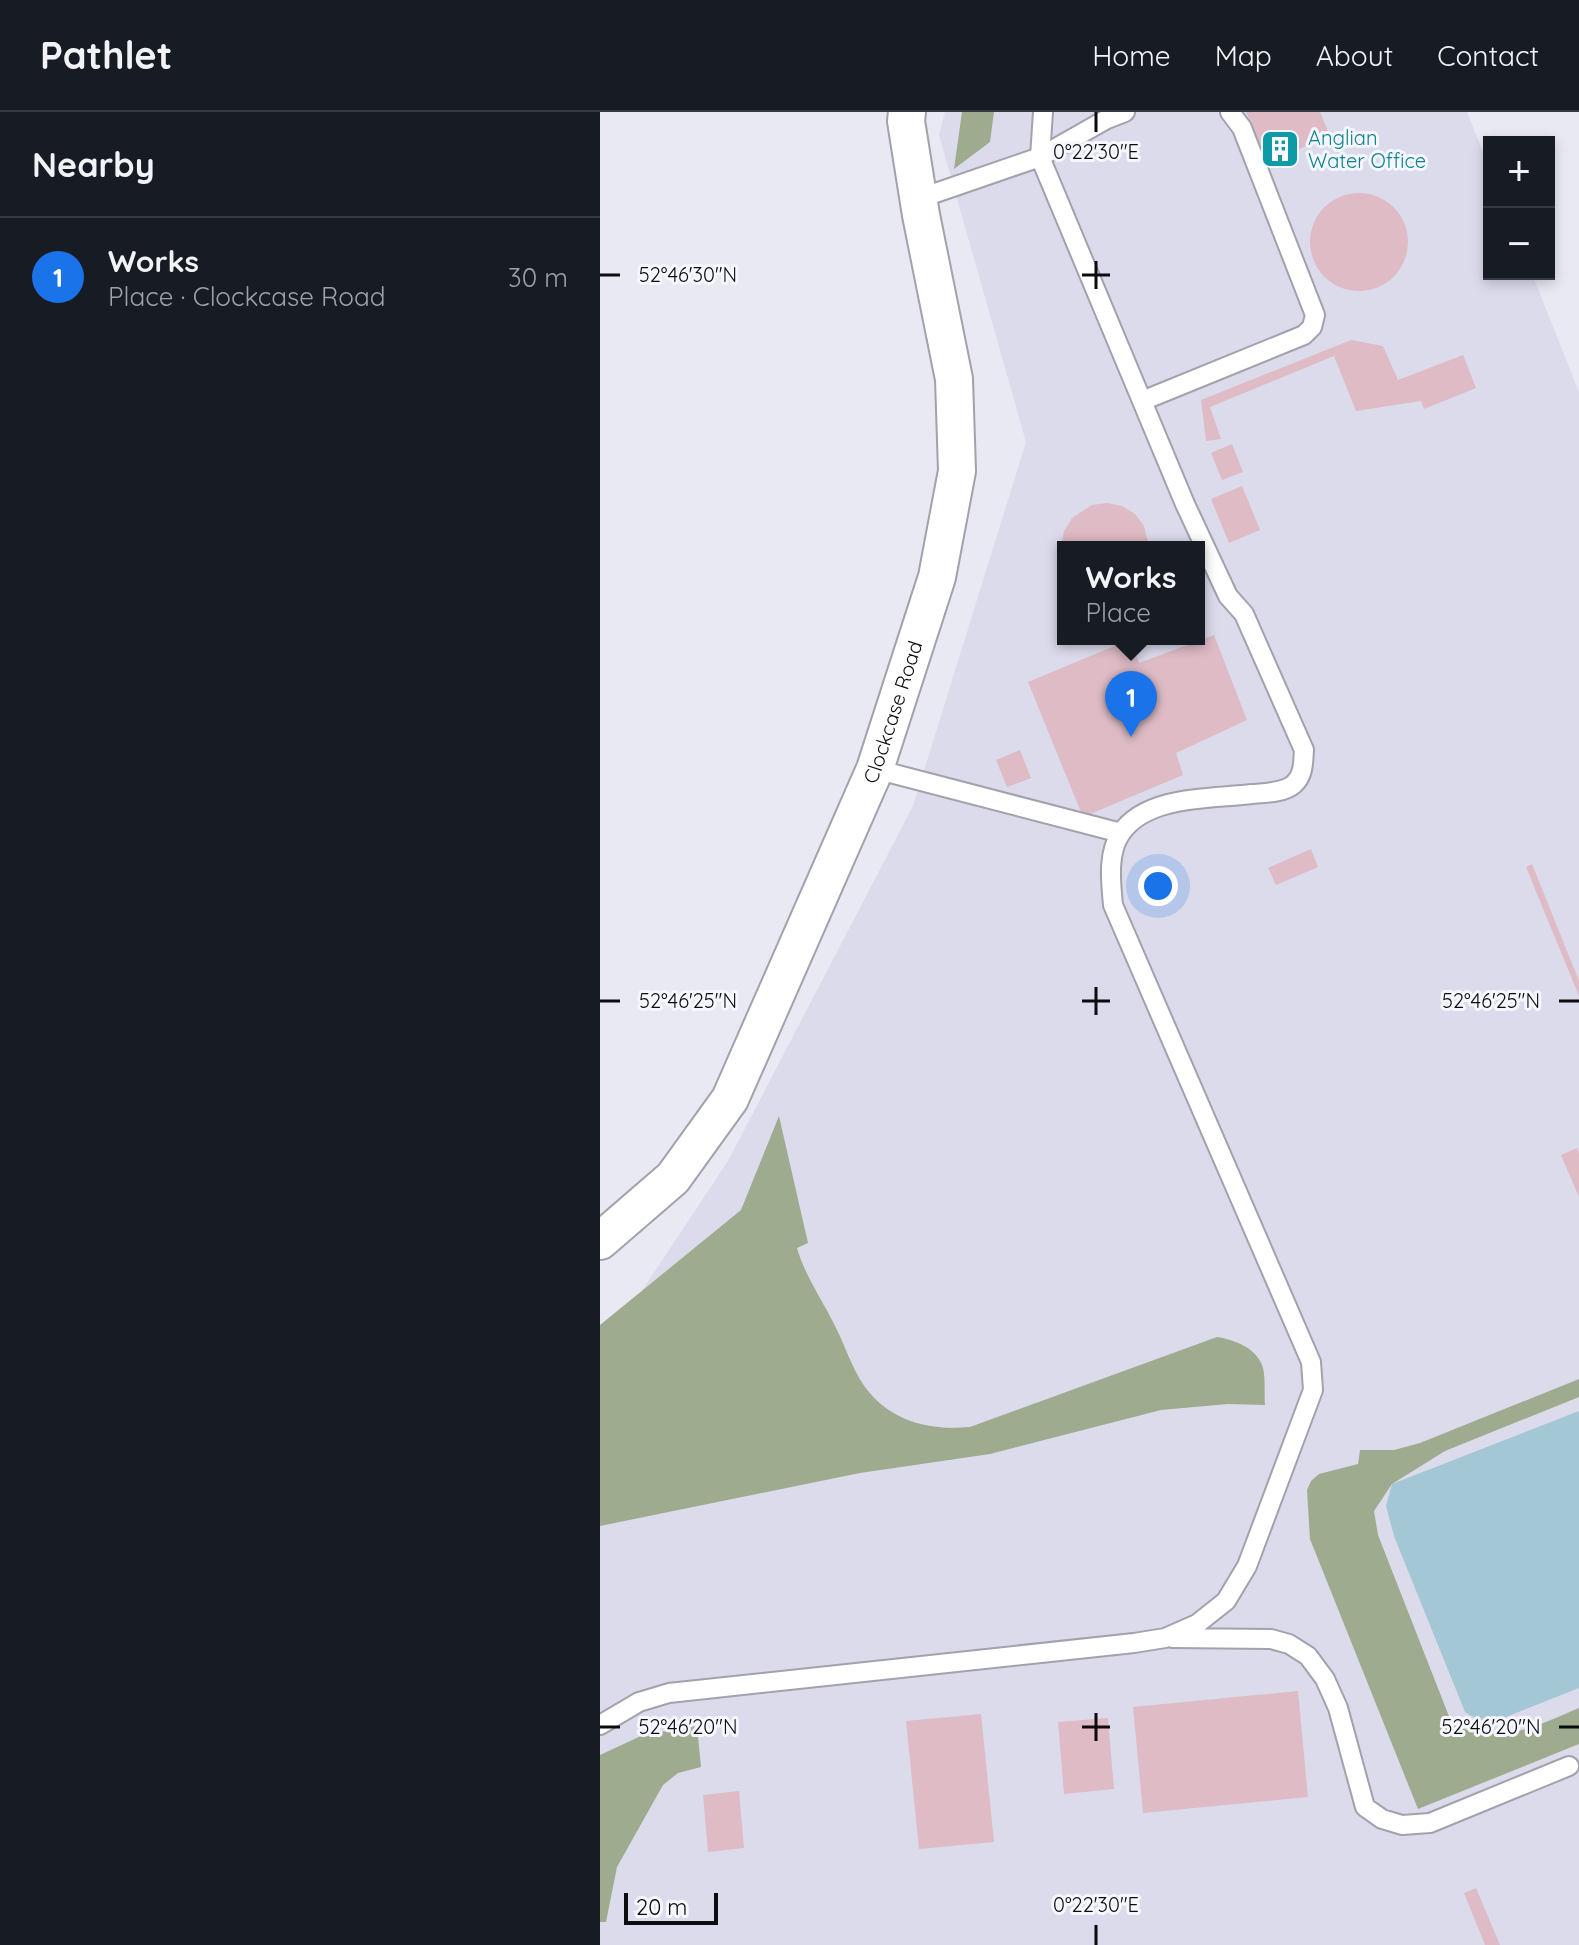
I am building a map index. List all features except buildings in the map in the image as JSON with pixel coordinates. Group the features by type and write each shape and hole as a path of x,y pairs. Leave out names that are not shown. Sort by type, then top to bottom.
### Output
{"street":[{"name":"Clockcase Road","path":"600,1241 673,1178 730,1099 875,769 937,577 957,471 954,379 918,199 907,112"}],"lane":[{"path":"1043,112 1040,157 1202,541"},
{"path":"918,199 1040,157 1125,112"},
{"path":"1142,401 1304,335 1312,327 1315,315 1242,128 1230,112"},
{"path":"1165,1638 1197,1624 1226,1601 1247,1566 1313,1390 1311,1362 1113,905 1111,873 1114,851 1121,833 1138,817 1192,798 1275,791 1293,785 1303,770 1304,750 1244,614 1228,596 1205,547"},
{"path":"875,769 1121,833"},
{"path":"600,1725 639,1702 669,1693 1165,1638 1271,1639 1289,1644 1308,1656 1325,1679 1338,1708 1365,1807 1382,1819 1402,1825 1430,1823 1569,1766"}],"shaded area":[{"path":"945,112 1467,112 1483,152 1483,280 1534,280 1579,392 1579,1945 600,1945 600,1354 728,1161 913,806 1026,442 939,135"},
{"path":"1579,1411 1579,1688 1496,1721 1480,1721 1465,1712 1394,1536 1386,1506 1392,1484"}],"green space":[{"path":"962,112 994,112 990,142 954,169"},
{"path":"779,1116 808,1243 797,1248 800,1258 860,1380 875,1399 898,1416 925,1425 970,1427 1217,1337 1243,1345 1259,1359 1264,1374 1265,1405 1228,1404 1161,1410 990,1454 860,1473 600,1526 600,1325 741,1210"},
{"path":"1579,1379 1579,1397 1445,1451 1392,1484 1374,1511 1378,1535 1452,1724 1469,1730 1501,1734 1532,1727 1579,1708 1579,1744 1418,1809 1310,1539 1307,1490 1319,1474 1358,1464 1360,1450 1394,1450 1420,1443"},
{"path":"697,1726 701,1767 678,1773 663,1785 617,1867 606,1922 600,1922 600,1755 643,1735"}],"place":[{"name":"Anglian Water Office","path":"1280,149"},
{"name":"Works","path":"1131,737"}]}
